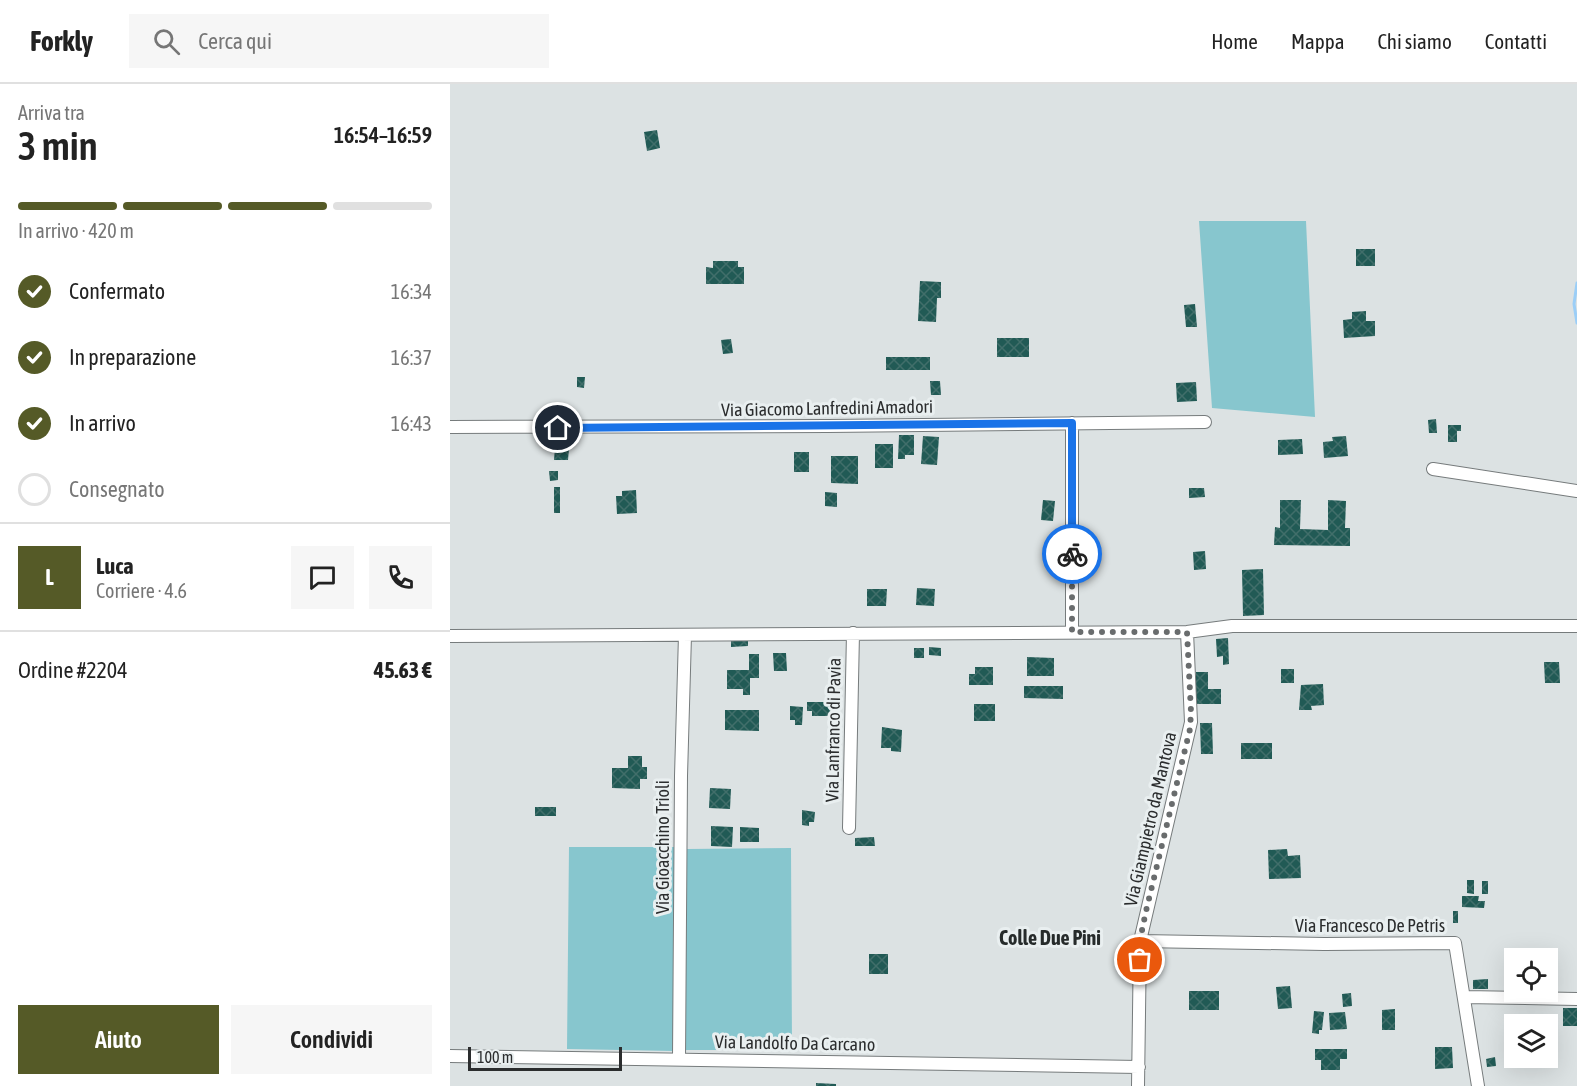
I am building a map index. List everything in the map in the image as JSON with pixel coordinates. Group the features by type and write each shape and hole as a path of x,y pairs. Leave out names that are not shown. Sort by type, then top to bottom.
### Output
{"street":[{"name":"Via Giacomo Lanfredini Amadori","path":"450,428 1205,422"},
{"path":"1072,423 1072,632"},
{"path":"1433,469 1577,491"},
{"path":"450,636 1187,632 1232,626 1577,626"},
{"name":"Via Giampietro da Mantova","path":"1138,1086 1140,940 1190,729 1187,632"},
{"name":"Via Lanfranco di Pavia","path":"849,828 853,633"},
{"name":"Via Gioacchino Trioli","path":"679,1059 681,776 685,635"},
{"name":"Via Francesco De Petris","path":"1140,940 1324,944 1455,943 1478,1086"},
{"path":"1464,996 1577,999"},
{"name":"Via Landolfo Da Carcano","path":"450,1056 1139,1067"}],"shaded area":[{"path":"1199,221 1306,221 1315,417 1212,408"},
{"path":"569,847 674,847 674,1051 567,1049"},
{"path":"791,848 792,1050 685,1050 687,849"}],"building":[{"path":"657,130 660,148 647,151 644,132"},
{"path":"1356,249 1375,249 1375,266 1356,266"},
{"path":"713,261 738,261 738,267 744,267 744,284 706,284 706,267 713,268"},
{"path":"920,281 941,282 941,298 937,298 936,322 918,321"},
{"path":"1195,304 1197,327 1186,327 1184,305"},
{"path":"1366,311 1366,321 1375,321 1375,336 1344,338 1343,320 1352,319 1352,312"},
{"path":"997,338 1029,338 1029,357 997,357"},
{"path":"731,339 733,353 723,354 721,340"},
{"path":"886,357 930,357 930,370 886,370"},
{"path":"577,377 585,377 584,388 577,387"},
{"path":"930,381 940,381 941,395 931,395"},
{"path":"1196,382 1197,401 1177,402 1176,383"},
{"path":"926,402 927,412 909,413 908,403"},
{"path":"1436,419 1437,433 1429,433 1428,420"},
{"path":"1448,425 1461,425 1461,431 1457,431 1457,442 1448,442"},
{"path":"899,435 914,435 914,455 905,455 905,459 898,459"},
{"path":"923,436 939,437 937,465 921,464"},
{"path":"1346,436 1348,456 1324,458 1323,442 1333,441 1332,437"},
{"path":"1302,439 1303,454 1278,455 1278,440"},
{"path":"875,444 893,444 893,468 875,468"},
{"path":"555,448 569,449 568,460 554,460"},
{"path":"794,452 809,452 809,472 794,472"},
{"path":"831,456 858,456 858,484 831,483"},
{"path":"549,471 558,471 558,480 550,481"},
{"path":"554,487 560,487 560,513 554,513"},
{"path":"1189,488 1204,488 1205,497 1189,498"},
{"path":"636,490 637,513 617,514 616,496 622,496 622,491"},
{"path":"825,492 837,493 837,507 825,506"},
{"path":"1043,500 1055,501 1053,521 1041,520"},
{"path":"1280,500 1301,500 1300,529 1328,530 1328,500 1346,501 1345,528 1350,528 1350,546 1274,545 1275,527 1280,528"},
{"path":"1205,551 1206,569 1194,570 1193,552"},
{"path":"1263,569 1264,615 1243,616 1242,570"},
{"path":"917,588 935,589 934,606 916,605"},
{"path":"867,589 887,589 886,606 867,606"},
{"path":"748,638 748,646 731,647 731,639"},
{"path":"1228,638 1229,664 1223,665 1223,656 1217,657 1216,639"},
{"path":"929,647 941,648 941,656 929,655"},
{"path":"914,648 924,648 924,658 914,658"},
{"path":"773,653 786,653 787,671 774,671"},
{"path":"749,654 759,654 759,678 750,678 750,695 743,695 743,689 727,689 727,670 749,670"},
{"path":"1027,657 1054,658 1054,676 1027,676"},
{"path":"1544,662 1559,662 1560,683 1545,683"},
{"path":"975,667 993,667 993,685 969,685 969,674 975,674"},
{"path":"1281,669 1294,669 1294,683 1281,683"},
{"path":"1196,672 1208,672 1208,689 1221,689 1221,704 1196,704"},
{"path":"1323,684 1324,705 1311,706 1312,710 1299,710 1301,685"},
{"path":"1024,686 1063,686 1063,699 1024,698"},
{"path":"807,702 832,702 832,716 812,716 812,711 807,711"},
{"path":"974,704 995,704 995,721 974,721"},
{"path":"790,706 803,707 802,725 795,725 795,720 790,720"},
{"path":"725,710 759,710 759,731 725,730"},
{"path":"1200,723 1212,723 1213,754 1201,754"},
{"path":"882,727 902,730 901,752 891,751 891,748 881,748"},
{"path":"1241,743 1272,743 1272,759 1241,759"},
{"path":"628,756 642,756 642,767 647,767 647,779 640,779 640,789 612,788 612,768 628,768"},
{"path":"710,788 731,789 730,809 709,808"},
{"path":"535,807 556,807 556,816 535,816"},
{"path":"802,810 815,812 814,822 809,822 809,826 802,825"},
{"path":"711,826 733,827 732,847 711,846"},
{"path":"740,827 759,828 759,842 740,842"},
{"path":"874,837 875,846 855,846 855,838"},
{"path":"1287,849 1288,856 1300,855 1301,878 1269,879 1268,850"},
{"path":"1467,880 1474,880 1474,894 1467,893"},
{"path":"1482,881 1488,881 1488,894 1482,894"},
{"path":"1462,896 1479,896 1478,901 1485,901 1484,908 1462,907"},
{"path":"1453,911 1458,911 1458,923 1453,923"},
{"path":"869,954 888,954 888,974 869,974"},
{"path":"1488,979 1488,989 1473,989 1473,980"},
{"path":"1290,986 1292,1008 1278,1009 1276,987"},
{"path":"1189,991 1219,991 1219,1010 1189,1010"},
{"path":"1351,993 1352,1006 1343,1007 1342,994"},
{"path":"1563,1008 1577,1008 1577,1026 1563,1026"},
{"path":"1395,1009 1395,1030 1382,1030 1382,1010"},
{"path":"1314,1011 1324,1012 1322,1030 1319,1030 1319,1034 1312,1033"},
{"path":"1345,1012 1347,1029 1330,1030 1329,1013"},
{"path":"1435,1047 1452,1047 1453,1068 1435,1069"},
{"path":"1315,1049 1347,1049 1347,1059 1340,1059 1340,1070 1321,1070 1321,1060 1315,1060"},
{"path":"1495,1057 1496,1066 1487,1067 1486,1059"},
{"path":"816,1083 836,1084 836,1086 816,1086"}],"waterway":[{"path":"1577,283 1574,304 1577,323"}],"way so far":[{"path":"1072,554 1072,632 1187,632 1190,729 1146,911 1140,940 1140,960"}],"district":[{"name":"Colle Due Pini","path":"1050,937"}],"route":[{"path":"558,428 1072,423 1072,554"}]}
